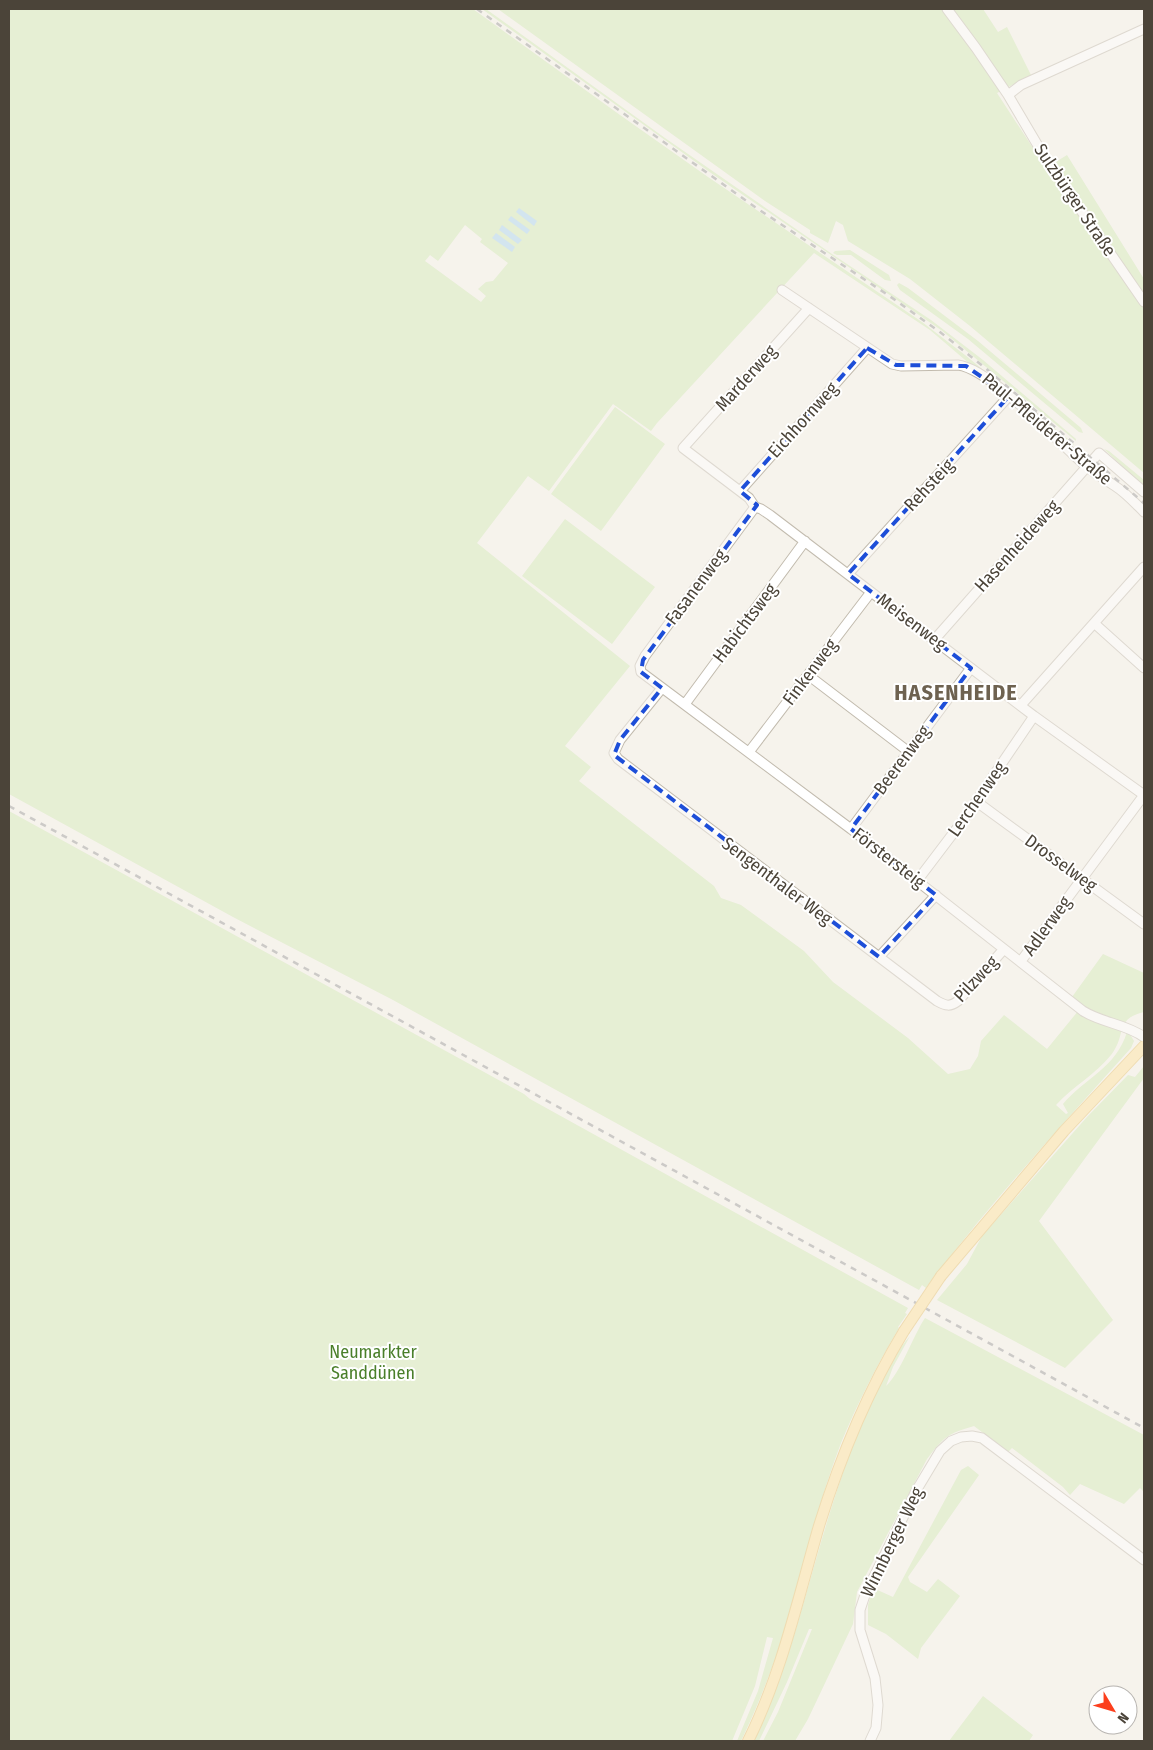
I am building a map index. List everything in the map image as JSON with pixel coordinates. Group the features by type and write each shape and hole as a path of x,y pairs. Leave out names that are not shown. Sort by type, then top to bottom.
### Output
{"main road":[{"path":"748,1741 779,1665 819,1526 846,1448 881,1372 904,1331 941,1276 1064,1131 1144,1046"}],"street":[{"name":"Sulzbürger Straße","path":"947,9 1008,95 1047,161 1144,302"},
{"path":"1008,95 1021,85 1144,29"},
{"name":"Paul-Pfleiderer-Straße","path":"782,290 887,362 896,365 951,364 966,366 983,375 1087,467 1116,487 1144,512"},
{"name":"Marderweg","path":"683,448 809,308"},
{"name":"Eichhornweg","path":"740,491 867,348"},
{"name":"Rehsteig","path":"848,574 1009,396"},
{"name":"Meisenweg","path":"683,448 751,500 755,508 761,509 805,541 1034,716 1144,795"},
{"name":"Hasenheideweg","path":"935,639 1098,453 1144,492"},
{"name":"Fasanenweg","path":"640,668 645,656 755,508"},
{"name":"Habichtsweg","path":"685,704 805,541"},
{"path":"1021,705 1144,568"},
{"name":"Finkenweg","path":"749,752 871,592"},
{"path":"1094,623 1144,668"},
{"name":"Förstersteig","path":"640,668 643,674 851,829 1086,1014 1144,1037"},
{"name":"Beerenweg","path":"851,829 971,668"},
{"path":"808,674 909,752"},
{"name":"Sengenthaler Weg","path":"662,688 620,740 614,755 696,819 946,1006"},
{"name":"Lerchenweg","path":"917,881 977,802 1034,716"},
{"name":"Adlerweg","path":"1021,961 1144,795"},
{"name":"Drosselweg","path":"977,802 1144,924"},
{"path":"879,957 936,895"},
{"name":"Pilzweg","path":"946,1006 952,1006 1004,949"},
{"name":"Winnberger Weg","path":"870,1741 876,1728 878,1705 875,1678 860,1630 860,1610 865,1595 916,1491 940,1451 951,1441 961,1437 972,1436 982,1438 1144,1560"}],"highlighted area":[{"path":"867,348 896,365 966,366 1009,396 848,574 971,668 851,829 936,895 879,957 614,755 620,740 662,688 641,672 643,660 757,505 740,491"}],"green space":[{"path":"9,9 473,9 708,177 922,322 1074,444 1072,446 993,379 971,365 930,330 814,253 651,431 613,404 549,491 528,476 477,543 630,666 565,746 591,767 579,781 714,886 721,898 741,905 804,951 833,982 908,1038 948,1074 970,1069 978,1056 981,1041 1004,1015 1047,1049 1083,1005 1072,997 1103,954 1144,973 1144,1012 1128,1019 1122,1029 1116,1048 1111,1055 1056,1105 1066,1114 1068,1113 1063,1104 1108,1064 1122,1044 1127,1032 1134,1041 1131,1048 1000,1196 926,1288 922,1285 919,1290 393,1000 233,917 9,794","holes":["465,225 482,239 480,242 508,263 493,281 486,282 478,289 486,296 481,302 425,261 430,255 438,261"]},
{"path":"482,9 486,9 665,138 931,320 983,360 1076,439 1076,441 941,330 711,173"},
{"path":"498,9 983,9 998,32 1007,27 1031,75 997,93 1046,168 1067,155 1144,279 1144,473 970,326 910,279 848,241 843,225 836,221 828,243 810,233 810,230 765,201"},
{"path":"850,250 889,275 891,281 885,280 851,255 837,255 833,253 835,251"},
{"path":"899,283 978,341 1081,428 1083,433 1079,432 968,339 900,290 897,285"},
{"path":"615,407 665,444 601,531 551,494"},
{"path":"1104,449 1144,480 1144,487"},
{"path":"565,519 655,587 612,644 522,576"},
{"name":"Neumarkter Sanddünen","path":"9,811 908,1308 905,1313 907,1314 898,1327 868,1385 841,1443 819,1508 779,1649 741,1741 737,1741 758,1691 773,1638 767,1637 755,1686 732,1741 9,1741"},
{"path":"1144,1066 1144,1078 1039,1221 1113,1320 1065,1368 937,1300 967,1264 982,1236 1087,1117 1128,1075 1135,1077"},
{"path":"925,1318 1144,1435 1144,1492 1140,1488 1124,1504 1080,1484 1070,1495 1063,1487 1012,1448 1008,1452 974,1426 947,1437 927,1459 857,1592 853,1624 808,1719 795,1741 763,1741 778,1712 812,1629 809,1629 787,1682 759,1741 753,1741 784,1667 837,1489 863,1420 897,1353 910,1336 893,1367 886,1386 896,1373"},
{"path":"968,1466 979,1475 908,1577 910,1582 927,1592 938,1579 960,1596 921,1648 918,1659 886,1634 868,1625 868,1605 873,1588 893,1597 961,1470"},
{"path":"983,1696 1033,1735 1029,1741 949,1741"}],"water":[{"path":"519,208 537,221 534,226 516,212"},
{"path":"511,216 530,230 527,234 508,220"},
{"path":"502,225 522,240 518,244 499,230"},
{"path":"496,233 515,247 512,252 492,238"}],"railway":[{"path":"477,9 755,207 888,295 940,332 989,371 1144,503"},
{"path":"9,806 1144,1428"}],"district":[{"name":"HASENHEIDE","path":"956,692"}]}
